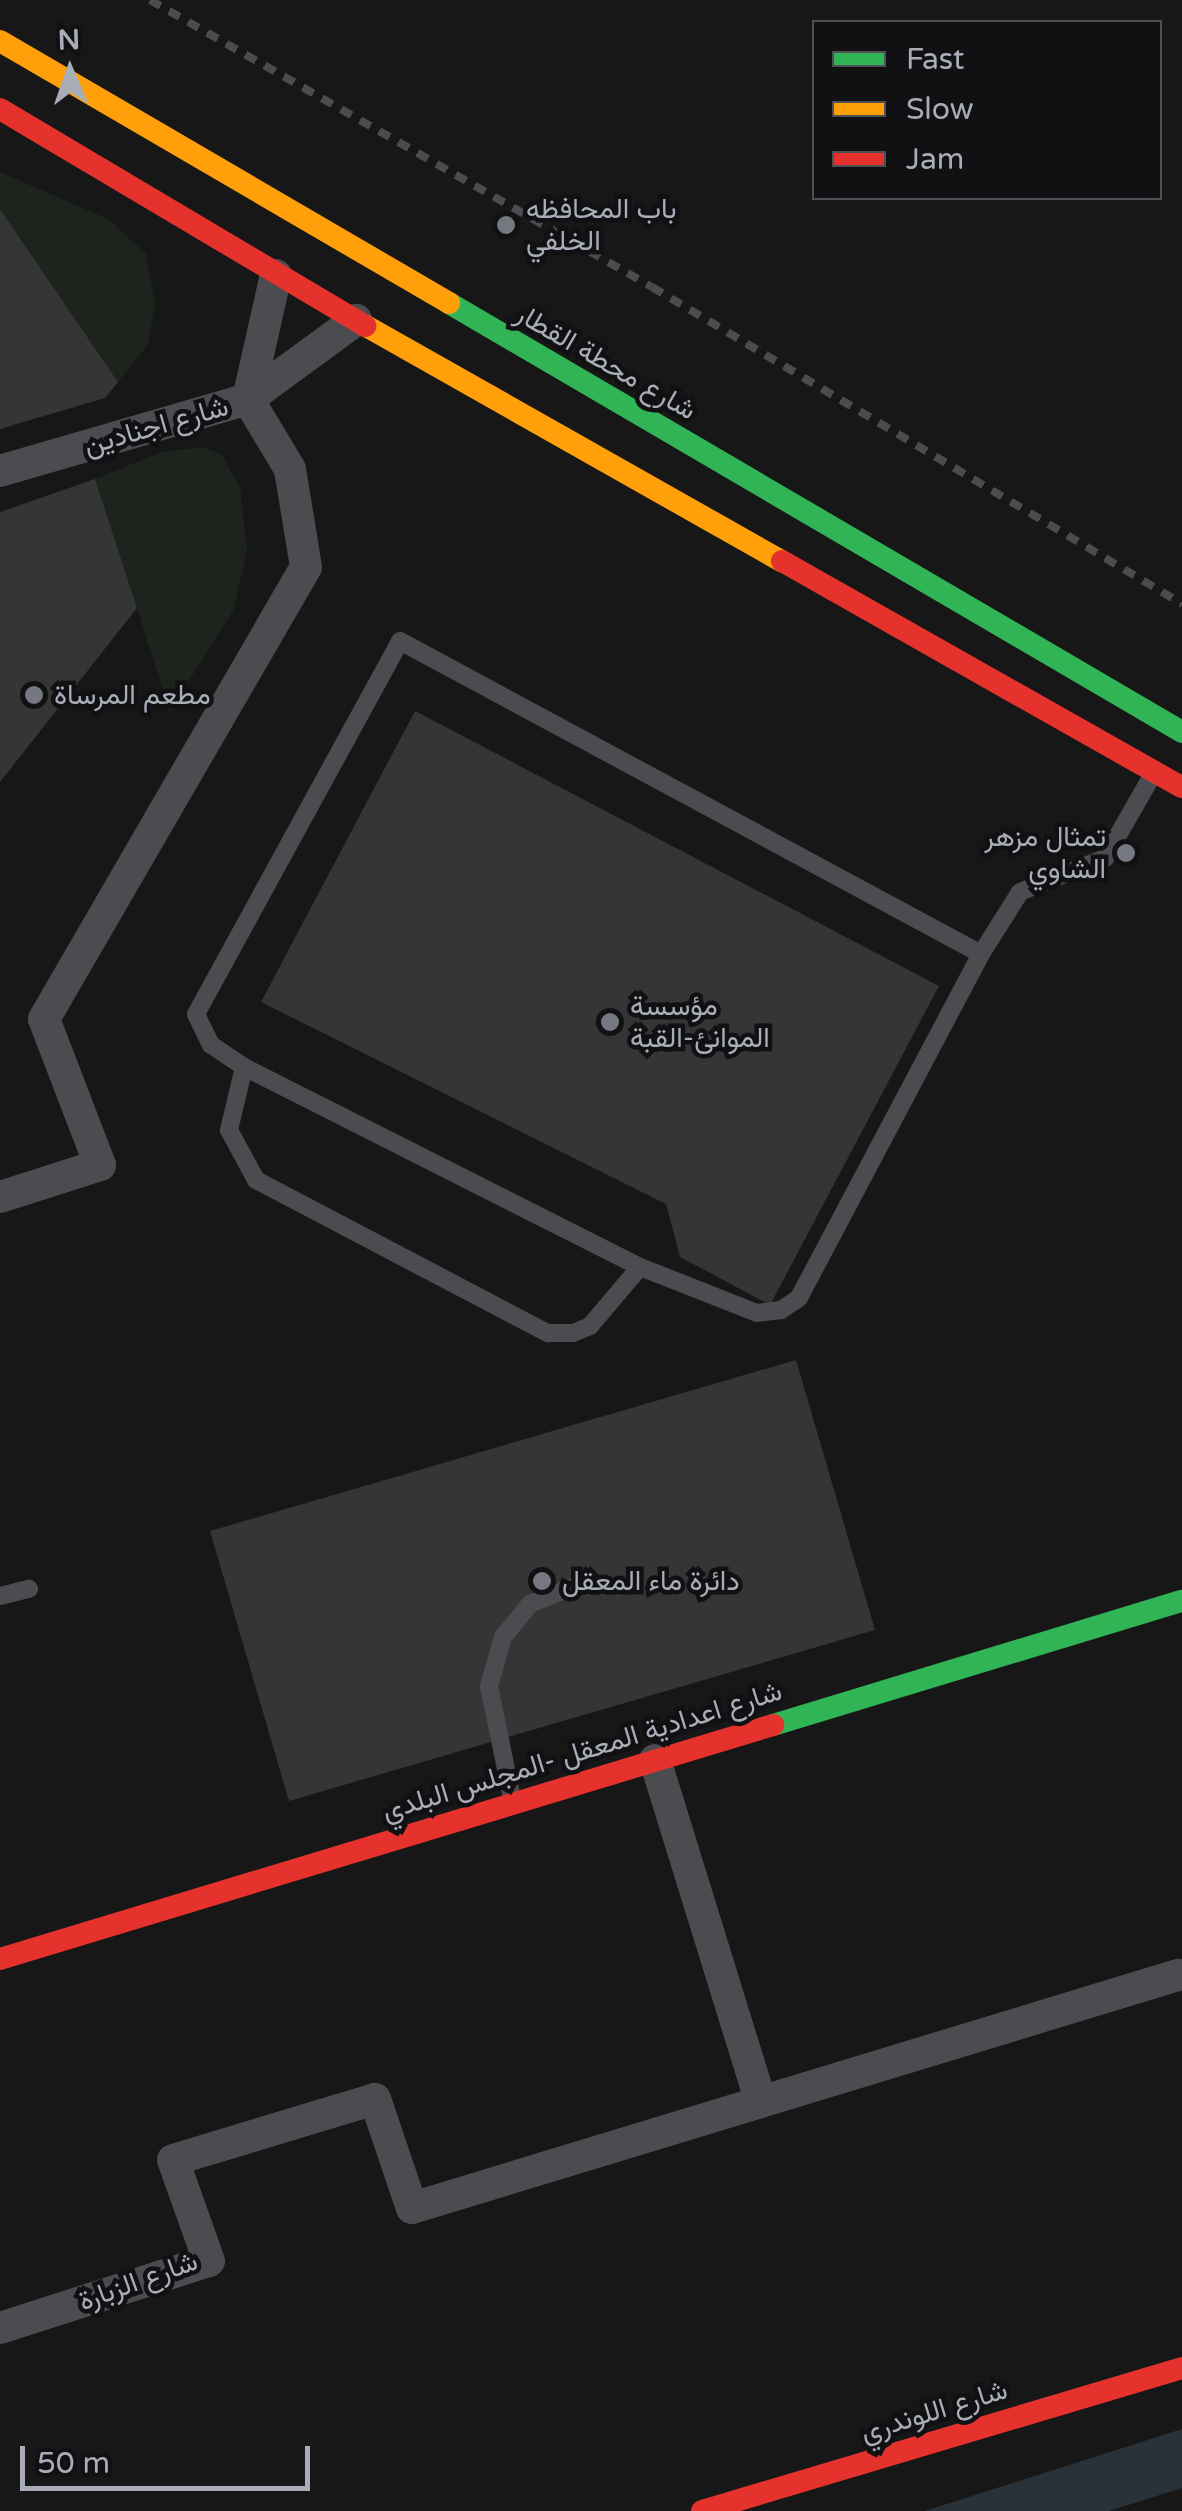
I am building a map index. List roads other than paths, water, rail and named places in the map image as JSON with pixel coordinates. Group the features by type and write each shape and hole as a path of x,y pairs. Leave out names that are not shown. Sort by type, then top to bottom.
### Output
{"main road":[{"name":"شارع محطة القطار","path":"0,42 293,245 356,320 1182,787"},
{"name":"شارع محطة القطار","path":"0,109 293,245 1182,732"},
{"name":"شارع اعدادية المعقل -المجلس البلدي","path":"0,1959 1182,1601"},
{"name":"شارع اللوندري","path":"702,2511 1182,2368"}],"street":[{"name":"شارع اجنادين","path":"0,472 248,399 293,245"},
{"path":"0,1196 100,1165 44,1020 306,567 290,468 248,399 356,320"},
{"path":"655,1760 762,2102 1178,1974"},
{"name":"شارع الزبارة","path":"0,2328 209,2261 173,2160 375,2099 412,2208 762,2102"}],"lane":[{"path":"981,954 400,641 196,1014 211,1044 244,1067 640,1267 757,1313 781,1310 799,1298 981,954 1020,892 1104,858 1155,772"},
{"path":"244,1067 228,1130 256,1180 548,1333 573,1334 590,1326 640,1267"},
{"path":"513,1804 489,1686 503,1637 530,1604 587,1581"},
{"path":"0,1596 29,1589"}],"railway":[{"path":"150,0 652,287 1182,604"}],"place":[{"name":"باب المحافظه الخلفي","path":"506,225"},
{"name":"مطعم المرساة","path":"34,695"},
{"name":"تمثال مزهر الشاوي","path":"1126,853"},
{"name":"مؤسسة الموانئ-القبة","path":"610,1022"},
{"name":"دائرة ماء المعقل","path":"542,1581"}]}
